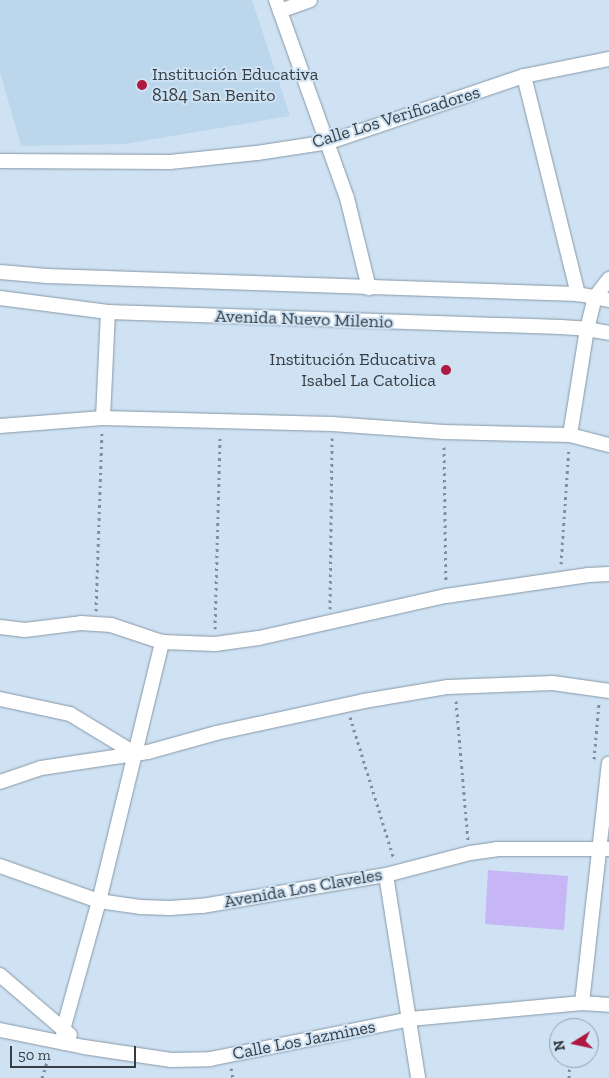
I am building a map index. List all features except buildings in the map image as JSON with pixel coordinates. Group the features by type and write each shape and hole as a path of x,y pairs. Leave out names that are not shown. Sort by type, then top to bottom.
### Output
{"street":[{"path":"310,0 278,6 329,142 347,198 369,288"},
{"name":"Calle Los Verificadores","path":"0,161 170,162 257,153 329,142 524,76 609,59"},
{"path":"524,76 578,294"},
{"name":"Avenida Nuevo Milenio","path":"0,272 47,276 578,294 609,300"},
{"path":"570,434 587,328 595,297 609,279"},
{"name":"Avenida Nuevo Milenio","path":"0,298 108,312 587,328 609,333"},
{"path":"103,418 108,312"},
{"path":"0,426 103,418 332,424 444,432 570,434 609,445"},
{"path":"0,627 25,630 81,623 96,624 130,629 162,642 215,644 259,638 446,596 609,574"},
{"path":"60,1038 99,901 162,642"},
{"path":"0,782 41,768 136,754 216,733 346,705 454,687 553,683 609,691"},
{"path":"0,699 70,714 136,754"},
{"path":"582,1003 604,848 609,764"},
{"name":"Avenida Los Claveles","path":"0,866 99,901 140,907 188,907 392,873 470,853 522,848 604,848"},
{"path":"392,873 418,1078"},
{"path":"0,975 60,1038"},
{"name":"Calle Los Jazmines","path":"0,1030 60,1038 84,1047 171,1060 210,1059 410,1019 582,1003 609,1005"}],"path":[{"path":"96,624 103,418"},
{"path":"215,644 220,422"},
{"path":"329,622 331,596 332,424"},
{"path":"444,432 446,596"},
{"path":"560,580 570,434"},
{"path":"454,687 470,853"},
{"path":"346,705 392,873"},
{"path":"42,1078 60,1038"}],"shaded area":[{"name":"Institución Educativa 8184 San Benito","path":"0,0 252,0 290,116 125,144 21,146 0,72"},
{"path":"488,870 568,876 564,930 485,924"}],"place":[{"name":"Institución Educativa 8184 San Benito","path":"142,85"},
{"name":"Institución Educativa Isabel La Catolica","path":"446,370"}]}
